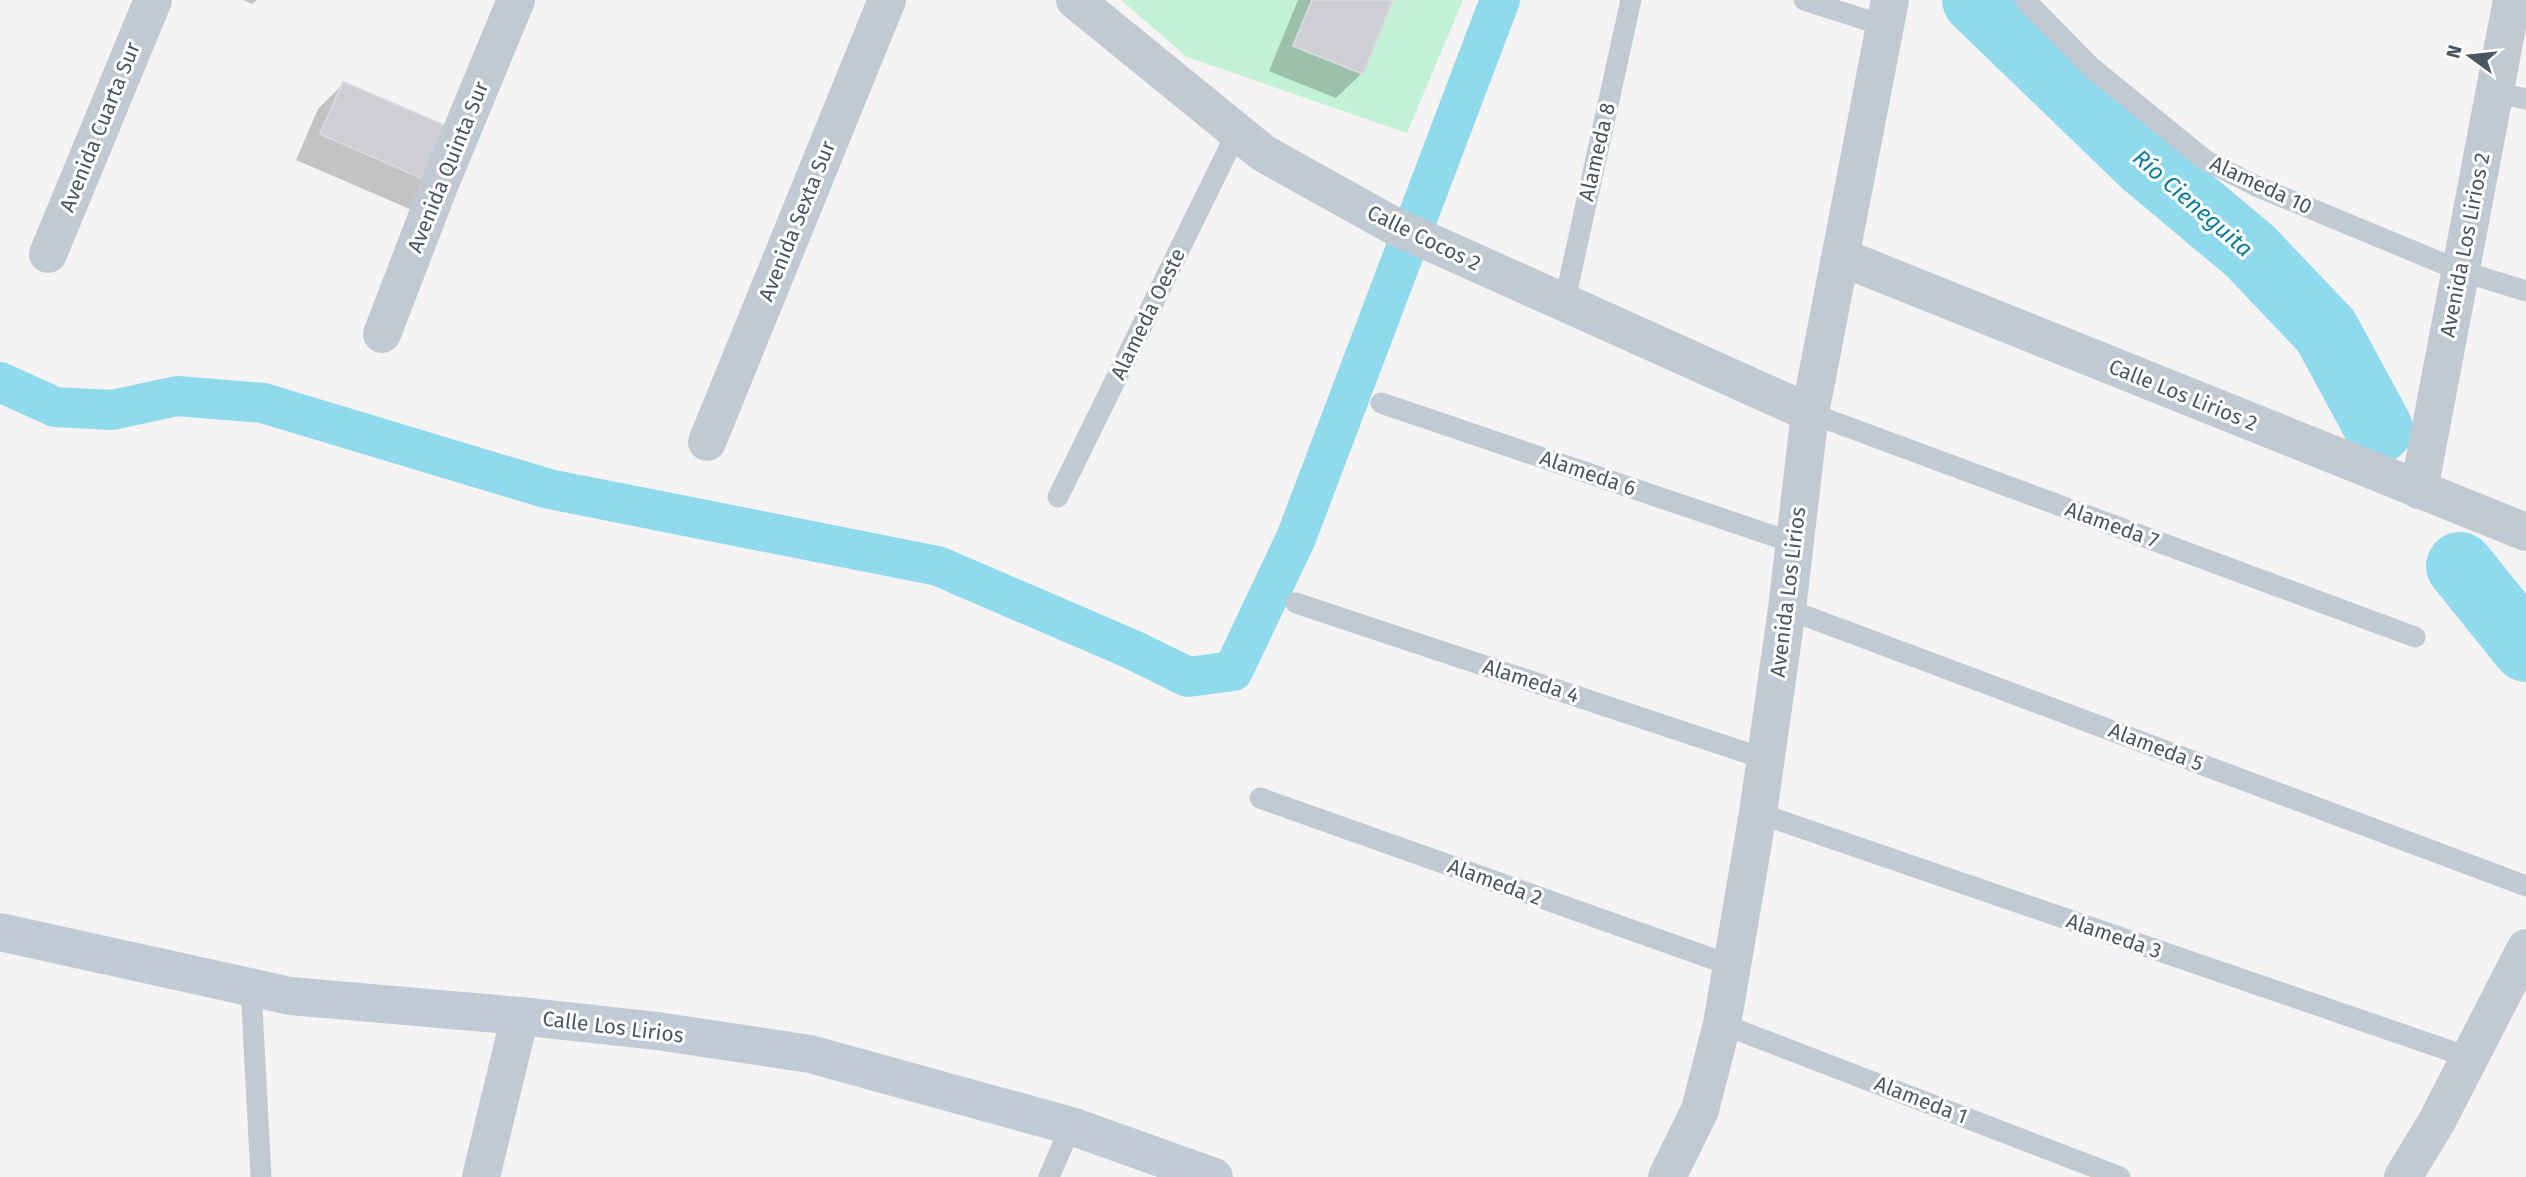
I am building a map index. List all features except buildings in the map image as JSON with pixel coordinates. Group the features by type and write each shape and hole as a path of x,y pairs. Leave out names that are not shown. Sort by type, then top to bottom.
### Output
{"street":[{"name":"Avenida Cuarta Sur","path":"48,254 153,0"},
{"name":"Avenida Quinta Sur","path":"382,334 439,186 516,0"},
{"name":"Avenida Sexta Sur","path":"707,442 887,0"},
{"name":"Calle Cocos 2","path":"1075,0 1264,153 1394,226 1810,413"},
{"name":"Avenida Los Lirios 2","path":"2419,490 2460,271 2510,95 2512,0"},
{"name":"Avenida Los Lirios","path":"1667,1177 1700,1110 1722,1024 1766,759 1810,413 1888,13"},
{"name":"Calle Los Lirios 2","path":"1841,257 2526,532"},
{"name":"Calle Los Lirios","path":"0,932 290,996 657,1031 810,1054 1071,1126 1214,1177"},
{"path":"2403,1177 2471,1058 2526,948"},
{"path":"481,1177 520,1016"}],"lane":[{"name":"Alameda 8","path":"1564,304 1631,0"},
{"path":"1804,0 1888,13"},
{"name":"Alameda 10","path":"2025,0 2092,68 2205,160 2256,186 2460,271 2526,291"},
{"name":"Alameda Oeste","path":"1058,497 1237,132"},
{"name":"Alameda 6","path":"1381,403 1794,544"},
{"name":"Alameda 7","path":"1810,413 2415,637"},
{"name":"Alameda 4","path":"1296,603 1766,759"},
{"name":"Alameda 5","path":"1787,609 2526,886"},
{"name":"Alameda 2","path":"1260,798 1730,965"},
{"name":"Alameda 3","path":"1758,813 2471,1058"},
{"path":"251,988 261,1177"},
{"name":"Alameda 1","path":"1722,1024 2120,1177"},
{"path":"1049,1177 1071,1126"}],"green space":[{"path":"1121,0 1463,0 1407,133 1187,57"}],"waterway":[{"path":"0,382 55,407 112,410 177,396 263,403 549,489 938,566 1131,649 1188,677 1233,671 1296,538 1500,0"},
{"name":"Río Cieneguita","path":"1976,0 2146,164 2250,251 2326,331 2379,429"},
{"name":"Río Cieneguita","path":"2460,566 2526,648"}]}
